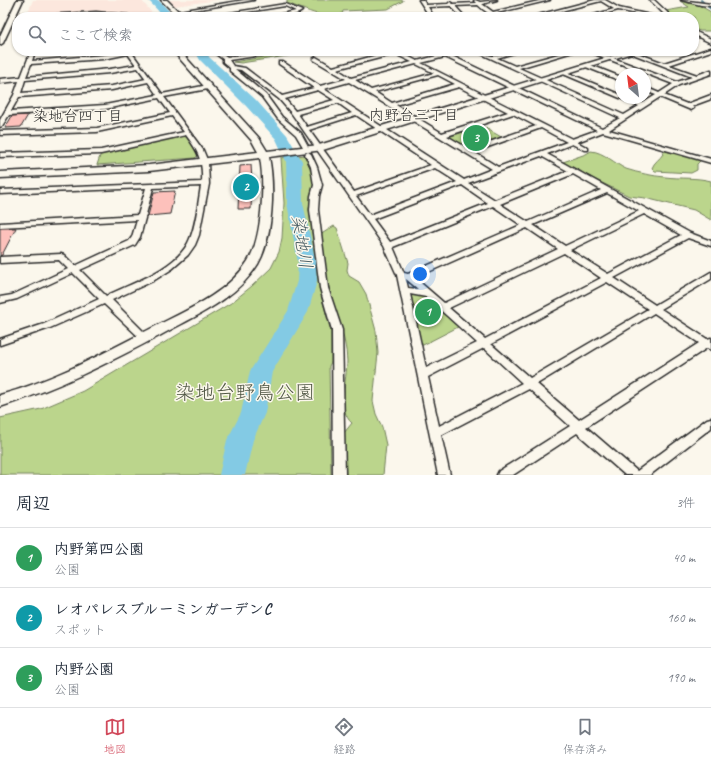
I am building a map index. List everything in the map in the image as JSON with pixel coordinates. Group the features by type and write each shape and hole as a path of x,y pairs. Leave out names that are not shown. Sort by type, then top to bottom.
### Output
{"street":[{"path":"16,12 20,0"},
{"path":"164,0 176,12 252,0"},
{"path":"281,0 282,3 300,11 298,12"},
{"path":"421,0 429,12"},
{"path":"447,0 458,12"},
{"path":"425,6 451,5 495,0"},
{"path":"496,12 548,0"},
{"path":"573,0 581,5"},
{"path":"552,12 601,0 618,9 633,12"},
{"path":"652,0 665,12"},
{"path":"683,0 711,5"},
{"path":"477,2 483,9 490,12"},
{"path":"237,12 285,4"},
{"path":"608,12 618,9"},
{"path":"3,20 12,19"},
{"path":"0,43 12,22"},
{"path":"699,35 711,41"},
{"path":"699,53 711,49"},
{"path":"0,125 17,95 32,56"},
{"path":"30,63 106,56"},
{"path":"0,342 53,324 106,300 162,271 177,260 187,250 192,242 205,184 206,162 200,150 132,56"},
{"path":"0,401 47,386 76,374 192,313 222,294 252,264 261,245 265,229 266,178 264,155 256,140 180,56"},
{"path":"222,56 226,59 226,63 233,68 243,69 281,98 294,113 388,246 405,276 429,294 633,475"},
{"path":"226,59 247,56"},
{"path":"332,69 380,56"},
{"path":"403,56 586,149"},
{"path":"281,98 441,56"},
{"path":"447,56 602,130 711,160"},
{"path":"488,56 626,118"},
{"path":"492,58 500,56"},
{"path":"514,68 556,56"},
{"path":"602,56 677,84"},
{"path":"0,175 149,168 320,148 619,56"},
{"path":"642,56 697,77"},
{"path":"663,65 690,56"},
{"path":"316,59 497,169"},
{"path":"281,63 566,250 654,310 710,343 503,475"},
{"path":"0,81 110,71 139,66"},
{"path":"588,66 615,77"},
{"path":"233,68 232,70 264,96 280,118 298,134 314,167 318,185 315,196 314,210 324,288 337,330 339,475"},
{"path":"368,218 602,130 626,118 677,84 711,72"},
{"path":"564,73 615,94"},
{"path":"369,92 437,74"},
{"path":"17,95 112,88 150,80"},
{"path":"390,104 459,85"},
{"path":"7,113 105,107 208,87"},
{"path":"651,92 689,107 711,97"},
{"path":"294,113 338,101"},
{"path":"639,104 644,106"},
{"path":"442,135 513,112"},
{"path":"0,133 97,130 174,114"},
{"path":"306,129 358,114"},
{"path":"468,152 541,126"},
{"path":"0,155 101,152 187,132"},
{"path":"540,153 687,235 711,244"},
{"path":"352,195 437,165"},
{"path":"388,246 572,172"},
{"path":"0,192 205,184"},
{"path":"0,300 14,296 132,243 136,237 150,187"},
{"path":"405,276 528,225 607,190"},
{"path":"443,307 566,250 645,211"},
{"path":"0,225 142,217"},
{"path":"422,375 484,344 687,235"},
{"path":"0,260 58,256 62,258 145,338"},
{"path":"435,433 529,384 711,275"},
{"path":"405,276 404,290 444,475"},
{"path":"404,290 429,294"},
{"path":"641,475 711,422"}],"shaded area":[{"path":"33,0 141,0 151,12 101,11 28,12"},
{"path":"168,0 218,0 175,6"}],"green space":[{"path":"287,0 403,0 388,9 342,12 309,12 287,3"},
{"path":"680,1 697,4 711,12 711,31 699,31 699,12 665,11 689,7"},
{"path":"271,56 287,56 241,63 233,62"},
{"path":"482,126 503,138 469,150 448,137"},
{"path":"180,136 187,137 199,155 195,158 97,165 101,153"},
{"path":"591,151 605,156 622,167 635,172 660,177 711,181 711,220 694,210 645,198 629,196 586,175 579,170 565,165 563,162"},
{"path":"665,151 700,159 697,164 697,170 691,173 655,171 652,168 653,166"},
{"name":"染地台野鳥公園","path":"305,155 311,169 314,185 309,209 320,291 331,332 331,362 329,366 331,475 0,475 0,418 41,409 83,391 231,303 271,268 279,252 282,238 284,203 281,158"},
{"path":"334,226 337,228 348,263 347,270 349,276 359,282 366,294 376,331 378,353 373,401 376,414 382,427 386,445 383,475 346,475 344,433 352,423 347,418 344,403 347,361 346,351 345,342 329,287 320,235"},
{"path":"417,294 424,296 458,327 421,346 411,295"}],"building":[{"path":"28,115 21,127 5,128 12,116"},
{"path":"251,165 251,209 238,209 240,166"},
{"path":"175,191 170,214 148,216 154,192"},
{"path":"0,228 16,228 2,255 0,256"}],"waterway":[{"name":"染地川","path":"153,0 165,12"},
{"path":"701,0 705,4"},
{"path":"707,6 711,9"},
{"name":"染地川","path":"203,56 251,103 282,138 294,161 295,203 307,263 307,281 298,312 261,371 253,413 240,440 232,475"}],"place":[{"name":"内野公園","path":"476,138"},
{"name":"レオパレスブルーミンガーデンC","path":"246,187"},
{"name":"内野第四公園","path":"428,312"}],"district":[{"name":"内野台三丁目","path":"414,115"},
{"name":"染地台四丁目","path":"78,116"}]}
